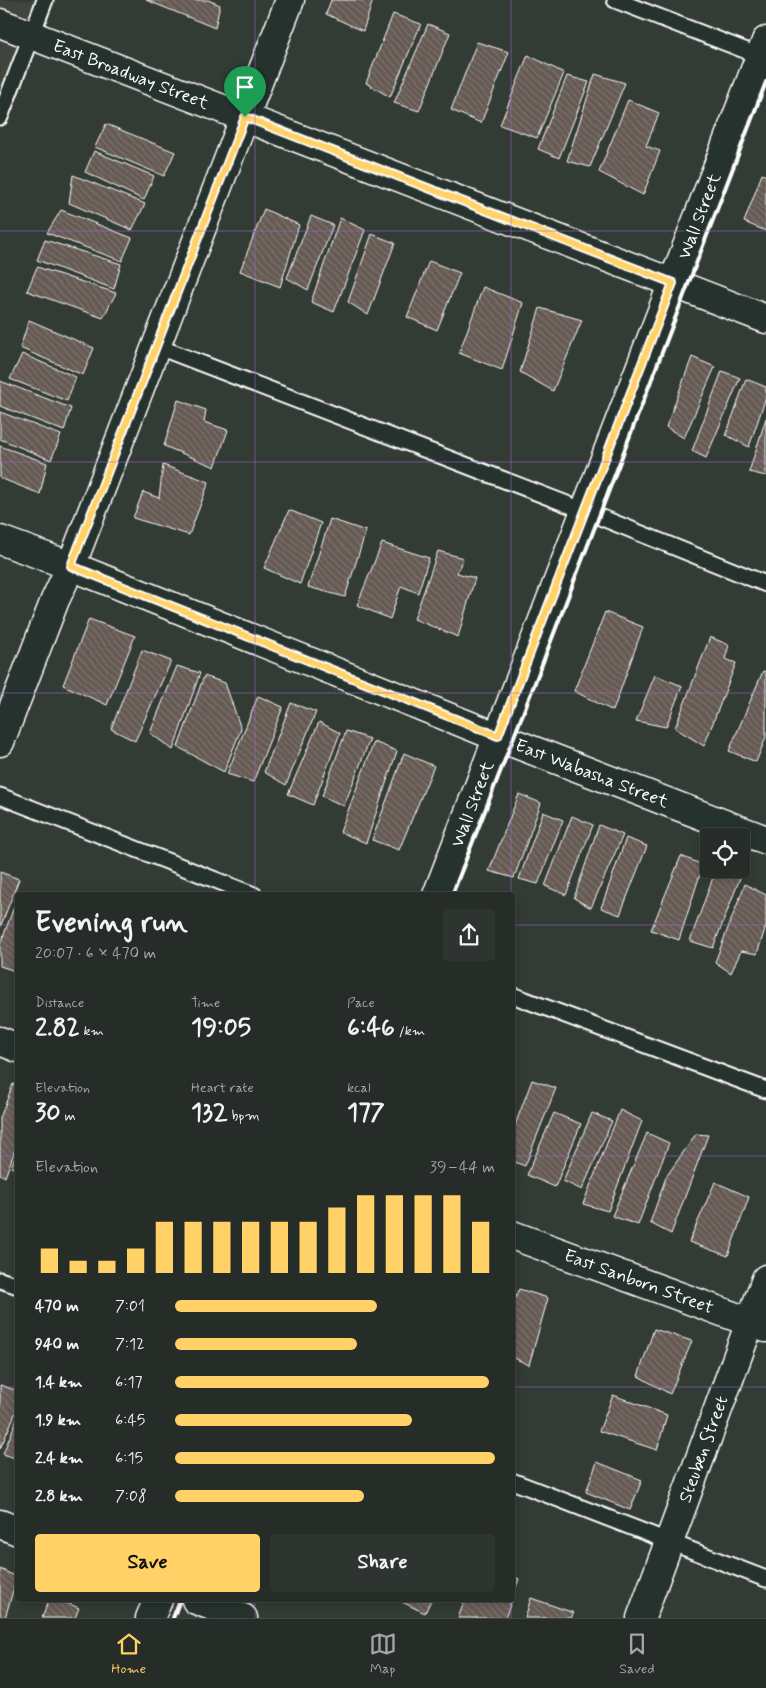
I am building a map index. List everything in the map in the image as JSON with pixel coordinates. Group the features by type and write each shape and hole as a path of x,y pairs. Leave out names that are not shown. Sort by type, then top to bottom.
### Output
{"street":[{"path":"0,742 55,600 71,566 290,0"},
{"name":"East Broadway Street","path":"0,23 766,319"},
{"name":"Wall Street","path":"438,892 764,52"},
{"name":"East Wabasha Street","path":"0,540 71,566 498,736 766,840"},
{"path":"0,1041 15,1047"},
{"name":"East Sanborn Street","path":"515,1236 758,1325"},
{"name":"Steuben Street","path":"641,1618 669,1542 758,1325 766,1279"},
{"path":"0,1524 15,1530"},
{"path":"150,1618 157,1602"},
{"path":"201,1602 243,1618"}],"lane":[{"path":"0,117 45,0"},
{"path":"615,0 764,52"},
{"path":"156,346 585,511 766,584"},
{"path":"0,796 246,892"},
{"path":"515,996 766,1090"},
{"path":"0,1280 15,1285"},
{"path":"515,1482 766,1579"}],"shaded area":[{"path":"0,0 37,0 0,95"}],"building":[{"path":"146,0 208,0 220,5 215,28"},
{"path":"331,0 373,0 363,31 326,14"},
{"path":"393,14 421,24 390,97 366,83"},
{"path":"428,24 450,33 419,111 394,103"},
{"path":"477,42 509,52 481,123 451,110"},
{"path":"528,55 564,73 537,138 500,125"},
{"path":"595,74 625,83 590,167 567,161"},
{"path":"567,76 589,82 559,158 538,149"},
{"path":"628,100 659,113 646,146 660,151 643,195 599,172"},
{"path":"106,124 175,152 164,176 95,147"},
{"path":"94,151 154,176 144,200 85,172"},
{"path":"762,174 766,176 766,231 744,222"},
{"path":"73,175 145,204 132,230 69,203"},
{"path":"264,209 299,225 280,287 240,271"},
{"path":"61,210 132,238 122,261 47,233"},
{"path":"311,216 333,225 308,290 287,278"},
{"path":"340,218 365,230 334,312 311,302"},
{"path":"372,234 395,243 368,315 348,302"},
{"path":"45,240 121,264 114,289 37,260"},
{"path":"429,261 460,273 437,330 407,317"},
{"path":"37,267 116,293 103,318 27,291"},
{"path":"483,287 523,303 502,370 459,353"},
{"path":"540,308 582,320 553,391 520,372"},
{"path":"29,320 94,348 83,375 20,348"},
{"path":"22,354 76,377 67,401 10,379"},
{"path":"692,357 715,367 684,438 666,427"},
{"path":"722,371 740,378 706,458 692,451"},
{"path":"746,379 766,387 766,397 749,447 726,435"},
{"path":"0,381 71,408 64,431 0,406"},
{"path":"178,400 206,410 204,422 228,430 215,467 164,446"},
{"path":"0,412 61,435 51,460 0,439"},
{"path":"766,418 766,476 749,472"},
{"path":"0,446 47,463 40,494 0,478"},
{"path":"163,465 209,482 189,535 133,518 143,492 159,498"},
{"path":"289,510 321,523 300,584 264,568"},
{"path":"330,519 366,531 345,597 308,587"},
{"path":"382,543 429,558 418,593 401,586 390,619 357,605"},
{"path":"438,551 463,558 457,573 475,578 458,637 414,619"},
{"path":"605,612 643,627 613,711 574,691"},
{"path":"89,619 135,636 107,705 63,685"},
{"path":"710,637 729,645 725,659 736,663 704,746 675,728"},
{"path":"142,650 171,661 135,741 111,729"},
{"path":"177,666 200,673 173,750 150,733"},
{"path":"763,671 766,672 766,737 756,762 729,751"},
{"path":"655,675 682,686 666,727 636,721"},
{"path":"204,676 225,683 241,729 224,772 178,747"},
{"path":"258,696 283,707 253,782 227,774"},
{"path":"291,703 316,712 286,785 264,772"},
{"path":"319,722 340,733 313,805 288,794"},
{"path":"346,731 370,739 344,806 322,796"},
{"path":"374,742 397,751 366,843 340,832"},
{"path":"404,753 434,766 399,850 372,840"},
{"path":"519,794 541,803 514,878 489,871"},
{"path":"543,812 563,820 538,884 519,879"},
{"path":"572,816 593,825 566,895 545,886"},
{"path":"599,825 623,835 591,908 574,898"},
{"path":"626,838 647,846 620,915 601,908"},
{"path":"681,856 700,864 700,874 679,940 651,930"},
{"path":"0,872 19,879 0,928"},
{"path":"713,878 740,878 713,948 690,941"},
{"path":"745,884 766,895 766,926 757,954 741,951 731,973 715,962"},
{"path":"15,904 15,971 0,966 0,945"},
{"path":"532,1080 556,1088 525,1166 515,1162 515,1125"},
{"path":"13,1084 15,1085 15,1150 5,1177 0,1174 0,1118"},
{"path":"620,1110 642,1121 608,1211 583,1204"},
{"path":"554,1113 581,1124 555,1187 527,1175"},
{"path":"592,1113 612,1121 582,1190 563,1181"},
{"path":"647,1133 669,1143 638,1225 612,1216"},
{"path":"696,1134 708,1135 671,1234 650,1223 666,1177"},
{"path":"15,1157 15,1169 11,1167"},
{"path":"715,1182 749,1197 728,1256 689,1242"},
{"path":"519,1289 548,1298 529,1365 515,1358 515,1299"},
{"path":"654,1329 692,1341 670,1394 638,1376"},
{"path":"0,1385 15,1390 15,1414 0,1449"},
{"path":"613,1395 667,1415 657,1450 599,1431"},
{"path":"15,1424 15,1458 3,1454"},
{"path":"597,1462 642,1480 630,1510 586,1492"},
{"path":"0,1569 15,1576 15,1584 5,1618 0,1618"},
{"path":"515,1577 519,1579 515,1590"},
{"path":"531,1598 574,1613 571,1618 525,1618"},
{"path":"48,1602 65,1602 79,1608 75,1618 42,1618"},
{"path":"402,1602 430,1602 425,1613"},
{"path":"464,1602 511,1602 505,1618 458,1618"}],"railway":[{"path":"453,892 766,82"},
{"path":"173,1618 179,1602"}],"route":[{"path":"245,117 673,283 498,736 71,566 245,117"}]}
